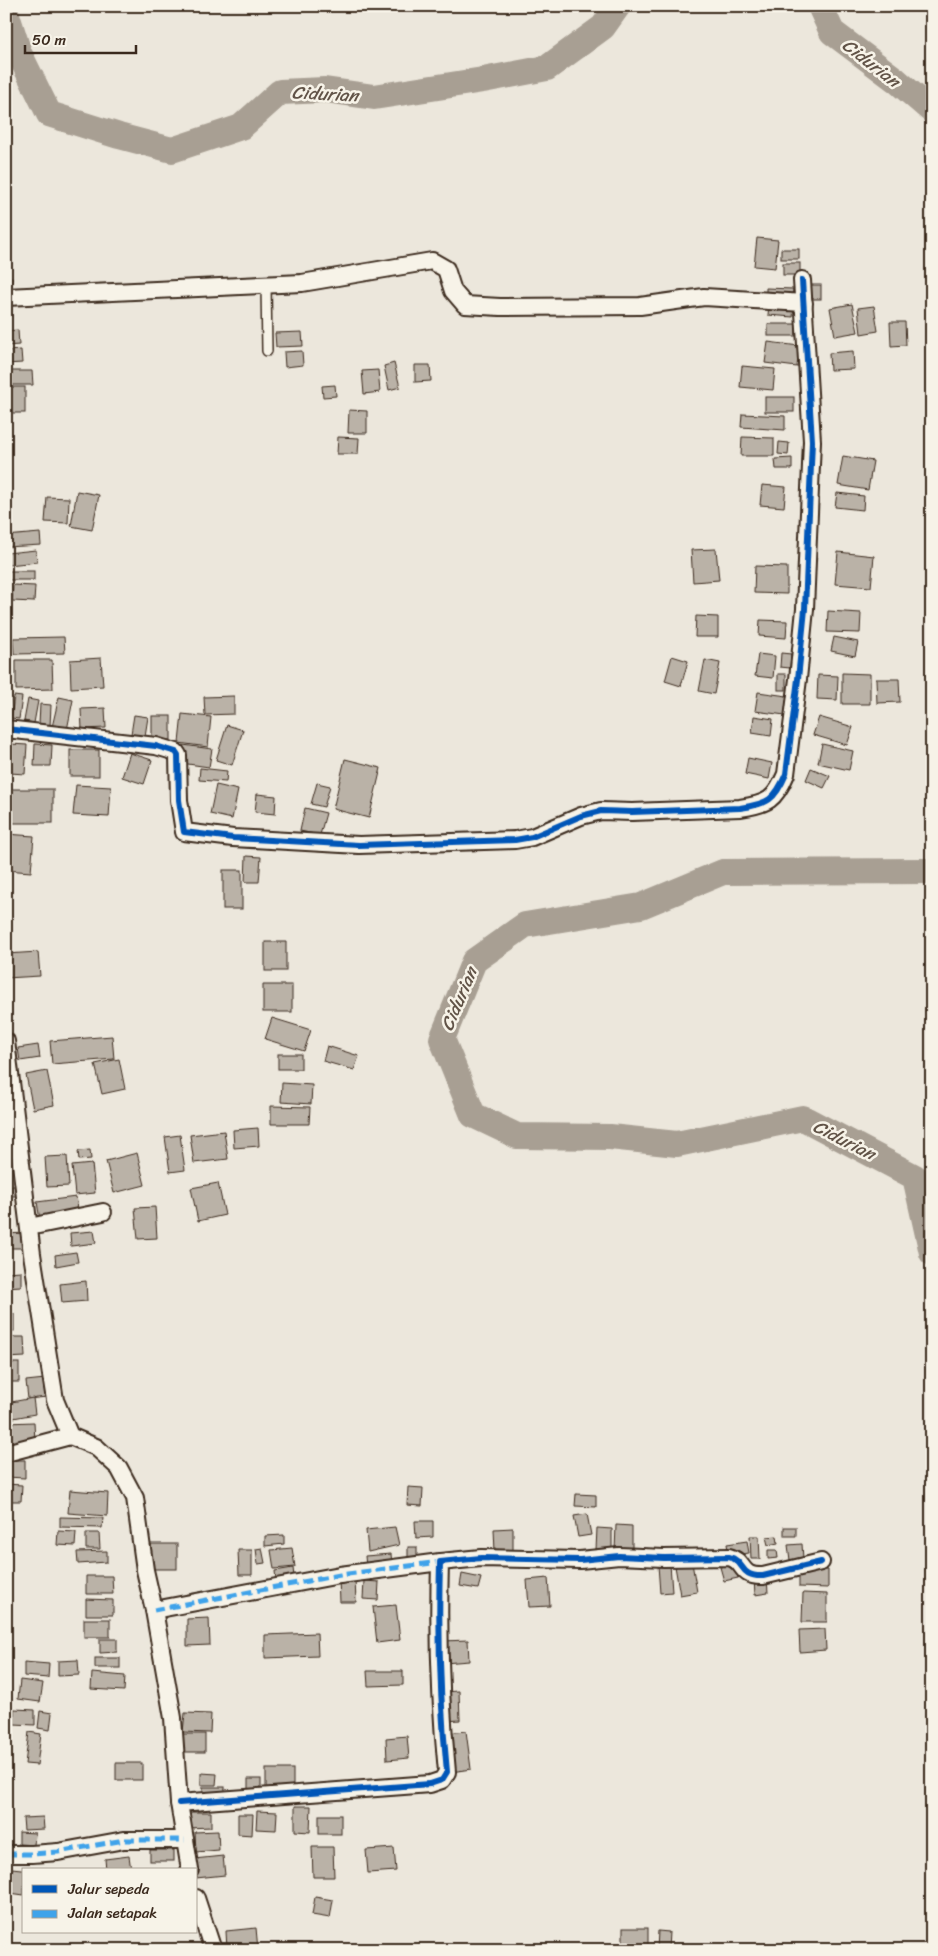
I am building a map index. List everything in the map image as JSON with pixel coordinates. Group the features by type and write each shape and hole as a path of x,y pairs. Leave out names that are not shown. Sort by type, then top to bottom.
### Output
{"street":[{"path":"6,297 302,283 432,261 446,269 453,291 465,305 500,307 640,306 704,297 804,303"},
{"path":"6,729 156,746 176,752 178,759 179,800 184,832 233,838 359,845 515,840 532,837 581,816 596,812 740,808 760,805 776,795 786,774 805,608 812,441 802,280"},
{"path":"6,1041 29,1227 55,1400 70,1436"},
{"path":"29,1227 103,1212"},
{"path":"6,1453 70,1436 96,1447 119,1468 135,1498 145,1570 173,1718 179,1803 190,1868"},
{"path":"154,1610 340,1575 481,1558 580,1560 619,1556 664,1558 729,1557 733,1558 747,1574 753,1576 763,1576 820,1562"},
{"path":"179,1803 430,1784 442,1780 447,1772 442,1721 438,1633 440,1562"},
{"path":"6,1854 58,1852 124,1840 185,1840"},
{"path":"198,1904 213,1950"}],"lane":[{"path":"266,285 268,351"}],"building":[{"path":"757,238 778,240 775,268 754,266"},
{"path":"781,249 799,249 799,259 781,259"},
{"path":"783,263 800,263 800,275 783,275"},
{"path":"6,277 12,277 11,293 6,293"},
{"path":"809,285 821,285 821,299 809,299"},
{"path":"766,288 793,289 792,301 766,300"},
{"path":"769,304 794,306 793,317 768,315"},
{"path":"852,304 858,332 835,336 830,308"},
{"path":"874,306 878,331 861,334 858,308"},
{"path":"890,322 905,322 906,345 891,346"},
{"path":"768,324 796,324 796,336 768,336"},
{"path":"18,330 19,345 6,346 6,331"},
{"path":"302,332 303,346 276,347 275,333"},
{"path":"768,342 799,346 797,367 765,363"},
{"path":"21,350 22,363 6,364 6,351"},
{"path":"302,351 303,365 285,367 284,352"},
{"path":"853,351 854,369 830,370 829,353"},
{"path":"394,363 400,387 389,390 384,366"},
{"path":"415,365 430,365 431,381 415,382"},
{"path":"742,366 775,369 773,390 740,387"},
{"path":"378,370 380,392 364,394 362,371"},
{"path":"6,371 32,371 33,385 6,385"},
{"path":"335,385 336,396 323,397 322,386"},
{"path":"6,387 25,387 25,413 6,413"},
{"path":"765,397 794,397 794,412 765,412"},
{"path":"349,410 367,411 367,433 348,433"},
{"path":"742,414 785,416 785,430 741,427"},
{"path":"338,437 359,438 358,454 337,454"},
{"path":"742,437 774,438 774,456 741,456"},
{"path":"779,442 789,443 788,455 778,454"},
{"path":"843,456 873,461 868,490 838,485"},
{"path":"792,458 792,469 776,469 775,459"},
{"path":"762,485 786,487 784,507 760,505"},
{"path":"77,491 99,495 92,530 71,526"},
{"path":"837,493 864,496 863,510 835,507"},
{"path":"47,497 69,498 68,523 45,522"},
{"path":"40,533 41,545 6,547 6,536"},
{"path":"716,549 719,580 693,582 691,550"},
{"path":"36,550 37,562 8,565 7,553"},
{"path":"838,552 874,556 871,587 835,584"},
{"path":"755,566 787,567 787,594 754,593"},
{"path":"6,571 34,571 34,580 6,580"},
{"path":"13,585 35,586 34,602 12,601"},
{"path":"828,611 861,613 860,633 827,632"},
{"path":"696,616 718,617 718,637 695,637"},
{"path":"760,620 787,621 786,638 759,636"},
{"path":"64,637 65,653 14,654 13,638"},
{"path":"834,637 858,642 855,656 831,651"},
{"path":"781,653 791,654 790,668 780,667"},
{"path":"758,654 775,656 773,678 755,676"},
{"path":"672,656 688,661 681,686 665,681"},
{"path":"101,658 103,686 71,688 70,660"},
{"path":"16,660 52,660 53,689 16,690"},
{"path":"705,660 720,663 714,694 699,691"},
{"path":"842,673 870,674 870,704 842,704"},
{"path":"778,674 786,674 786,690 778,690"},
{"path":"818,675 838,676 837,700 817,699"},
{"path":"876,679 899,679 900,702 877,703"},
{"path":"758,692 787,696 785,715 755,711"},
{"path":"6,695 10,696 9,717 6,717"},
{"path":"14,696 22,697 19,719 11,718"},
{"path":"234,696 234,714 205,715 204,697"},
{"path":"59,697 73,700 67,730 52,727"},
{"path":"28,699 38,701 34,723 24,721"},
{"path":"40,704 51,705 50,726 39,725"},
{"path":"105,708 106,728 82,729 81,709"},
{"path":"182,714 211,717 208,747 179,743"},
{"path":"134,715 148,717 145,736 131,734"},
{"path":"152,716 171,716 171,740 152,740"},
{"path":"754,716 773,719 771,736 752,733"},
{"path":"819,717 853,727 847,745 813,735"},
{"path":"227,725 243,730 232,765 216,760"},
{"path":"11,744 27,745 25,774 10,773"},
{"path":"35,744 52,745 51,766 34,766"},
{"path":"822,744 853,751 849,770 818,763"},
{"path":"183,745 212,749 209,767 181,763"},
{"path":"70,750 99,750 99,776 70,776"},
{"path":"130,753 152,760 144,784 122,777"},
{"path":"748,758 772,763 769,779 745,774"},
{"path":"345,759 381,768 369,818 333,809"},
{"path":"200,768 227,771 226,782 199,780"},
{"path":"811,768 830,776 824,788 806,780"},
{"path":"317,783 330,786 324,807 311,804"},
{"path":"76,785 111,787 109,817 73,815"},
{"path":"216,785 238,790 232,819 210,814"},
{"path":"10,789 53,789 53,823 10,823"},
{"path":"257,794 276,796 275,814 255,812"},
{"path":"305,808 326,813 320,835 300,831"},
{"path":"6,834 34,836 31,872 6,870"},
{"path":"246,856 261,857 259,882 245,882"},
{"path":"223,870 242,870 242,909 223,909"},
{"path":"265,942 286,942 286,971 265,971"},
{"path":"38,952 40,976 6,978 6,954"},
{"path":"263,985 292,985 292,1012 263,1012"},
{"path":"272,1018 311,1030 304,1051 265,1039"},
{"path":"112,1036 114,1059 52,1064 50,1041"},
{"path":"38,1045 40,1058 20,1061 18,1048"},
{"path":"327,1046 359,1056 354,1070 323,1061"},
{"path":"278,1054 301,1054 301,1069 278,1069"},
{"path":"119,1059 125,1089 102,1094 95,1064"},
{"path":"47,1071 54,1105 33,1109 26,1075"},
{"path":"282,1083 312,1085 311,1104 281,1102"},
{"path":"271,1106 310,1107 309,1124 271,1124"},
{"path":"258,1128 259,1146 234,1148 233,1130"},
{"path":"224,1131 228,1159 194,1163 190,1135"},
{"path":"180,1135 185,1170 170,1172 165,1137"},
{"path":"90,1150 91,1159 79,1160 78,1151"},
{"path":"137,1153 145,1185 114,1193 106,1161"},
{"path":"67,1156 69,1186 47,1187 45,1157"},
{"path":"92,1164 95,1193 75,1195 72,1166"},
{"path":"218,1183 225,1215 198,1221 191,1188"},
{"path":"6,1186 18,1186 18,1196 6,1196"},
{"path":"76,1197 79,1214 40,1220 37,1202"},
{"path":"155,1207 157,1238 138,1239 135,1208"},
{"path":"94,1231 96,1243 71,1246 70,1233"},
{"path":"25,1233 27,1248 6,1248 6,1234"},
{"path":"76,1252 78,1262 56,1266 55,1255"},
{"path":"21,1271 21,1286 6,1287 6,1272"},
{"path":"86,1281 87,1301 62,1303 60,1284"},
{"path":"6,1314 14,1314 14,1331 6,1331"},
{"path":"6,1337 24,1337 25,1357 6,1358"},
{"path":"6,1363 19,1363 19,1382 6,1382"},
{"path":"45,1379 47,1397 28,1399 26,1381"},
{"path":"33,1398 35,1414 8,1419 6,1403"},
{"path":"34,1422 35,1444 6,1446 6,1423"},
{"path":"6,1460 25,1460 25,1478 6,1477"},
{"path":"6,1484 22,1485 21,1501 6,1501"},
{"path":"408,1487 423,1488 422,1506 407,1505"},
{"path":"70,1490 108,1493 107,1516 68,1513"},
{"path":"576,1494 596,1495 596,1507 575,1506"},
{"path":"587,1514 591,1535 578,1537 574,1516"},
{"path":"60,1517 103,1518 102,1528 60,1527"},
{"path":"415,1521 433,1521 433,1537 416,1538"},
{"path":"616,1525 632,1526 632,1552 615,1551"},
{"path":"395,1527 399,1545 368,1552 366,1530"},
{"path":"784,1527 796,1527 796,1536 784,1536"},
{"path":"513,1528 513,1551 495,1552 494,1529"},
{"path":"597,1528 612,1529 612,1550 596,1550"},
{"path":"58,1531 76,1532 75,1546 57,1545"},
{"path":"86,1533 99,1533 100,1549 86,1549"},
{"path":"284,1535 284,1544 265,1546 265,1536"},
{"path":"750,1536 759,1536 760,1559 751,1559"},
{"path":"777,1536 778,1543 768,1545 766,1537"},
{"path":"747,1541 749,1553 729,1556 727,1544"},
{"path":"151,1544 177,1544 177,1569 151,1569"},
{"path":"802,1544 803,1559 790,1560 788,1545"},
{"path":"408,1547 417,1547 417,1557 408,1557"},
{"path":"262,1548 265,1563 258,1564 256,1549"},
{"path":"292,1548 295,1567 274,1569 271,1550"},
{"path":"238,1550 252,1550 252,1575 239,1575"},
{"path":"768,1550 777,1550 778,1558 768,1559"},
{"path":"107,1551 107,1562 78,1564 77,1552"},
{"path":"391,1554 392,1565 366,1567 365,1556"},
{"path":"692,1563 697,1592 680,1595 675,1566"},
{"path":"670,1564 672,1592 660,1593 658,1565"},
{"path":"735,1564 738,1578 724,1581 720,1567"},
{"path":"293,1568 294,1577 276,1580 275,1571"},
{"path":"799,1569 828,1570 828,1588 799,1587"},
{"path":"462,1574 481,1578 478,1589 460,1586"},
{"path":"86,1576 112,1576 113,1594 86,1594"},
{"path":"767,1577 768,1593 755,1595 754,1578"},
{"path":"548,1578 550,1606 529,1607 527,1580"},
{"path":"339,1579 355,1579 356,1602 340,1602"},
{"path":"364,1581 379,1582 378,1600 363,1599"},
{"path":"803,1593 827,1594 827,1622 802,1622"},
{"path":"86,1599 113,1600 113,1615 86,1615"},
{"path":"396,1605 400,1640 377,1643 373,1607"},
{"path":"209,1618 210,1645 187,1646 187,1619"},
{"path":"84,1619 110,1619 110,1637 84,1637"},
{"path":"825,1629 826,1650 800,1652 799,1630"},
{"path":"317,1633 318,1656 265,1658 265,1635"},
{"path":"100,1639 117,1639 117,1652 100,1653"},
{"path":"468,1640 469,1661 444,1663 443,1641"},
{"path":"95,1658 120,1658 120,1668 95,1668"},
{"path":"78,1660 79,1675 58,1676 58,1661"},
{"path":"24,1662 49,1664 48,1678 24,1676"},
{"path":"367,1671 403,1671 403,1685 368,1686"},
{"path":"92,1673 125,1676 124,1691 91,1689"},
{"path":"20,1680 43,1683 40,1702 18,1699"},
{"path":"459,1691 460,1720 445,1721 443,1692"},
{"path":"14,1709 35,1710 35,1725 14,1724"},
{"path":"40,1711 52,1713 50,1730 38,1728"},
{"path":"185,1713 211,1714 210,1733 183,1732"},
{"path":"466,1731 471,1769 451,1772 446,1733"},
{"path":"29,1732 41,1734 37,1765 25,1764"},
{"path":"178,1734 205,1734 205,1752 178,1752"},
{"path":"407,1736 409,1758 387,1760 386,1738"},
{"path":"6,1763 10,1763 8,1790 6,1790"},
{"path":"116,1763 142,1763 142,1780 116,1780"},
{"path":"266,1769 293,1769 293,1794 266,1794"},
{"path":"201,1773 217,1774 216,1785 201,1785"},
{"path":"248,1779 261,1779 261,1796 248,1796"},
{"path":"203,1787 225,1787 225,1798 203,1798"},
{"path":"295,1806 311,1806 310,1832 295,1831"},
{"path":"257,1811 277,1812 276,1830 256,1829"},
{"path":"187,1812 211,1812 211,1827 187,1828"},
{"path":"238,1814 253,1814 252,1835 238,1834"},
{"path":"319,1815 341,1815 341,1834 319,1834"},
{"path":"43,1817 44,1829 24,1830 23,1818"},
{"path":"218,1831 219,1850 196,1852 195,1832"},
{"path":"19,1832 35,1833 34,1845 19,1844"},
{"path":"312,1847 333,1847 334,1877 313,1877"},
{"path":"394,1848 396,1871 368,1873 366,1850"},
{"path":"150,1850 174,1850 174,1861 150,1861"},
{"path":"129,1856 131,1868 106,1868 105,1859"},
{"path":"223,1856 225,1875 198,1878 198,1868 195,1868 194,1859"},
{"path":"12,1868 22,1869 22,1895 10,1893"},
{"path":"315,1897 333,1900 330,1918 312,1915"},
{"path":"256,1928 258,1950 227,1950 226,1931"},
{"path":"623,1928 648,1928 648,1950 623,1950"},
{"path":"658,1931 669,1932 668,1950 657,1950"}],"waterway":[{"name":"Cidurian","path":"6,12 19,53 49,114 172,150 241,127 280,92 325,90 374,97 547,68 603,27 618,6"},
{"name":"Cidurian","path":"820,6 832,32 896,80 932,111"},
{"name":"Cidurian","path":"932,871 723,872 641,906 525,925 474,961 442,1039 473,1115 517,1136 610,1137 677,1144 803,1118 915,1177 932,1253"}],"marked path":[{"path":"154,1610 340,1575 440,1562"},
{"path":"6,1854 58,1852 124,1840 185,1840"}],"cycle path":[{"path":"6,729 156,746 176,752 178,755 179,800 184,832 233,838 359,845 515,840 532,837 581,816 601,811 632,812 740,808 764,802 778,790 786,774 805,609 812,441 802,280"},
{"path":"179,1803 430,1784 442,1780 447,1772 440,1667 440,1562 481,1558 580,1560 619,1556 664,1558 729,1557 755,1576 763,1576 821,1562"}]}
